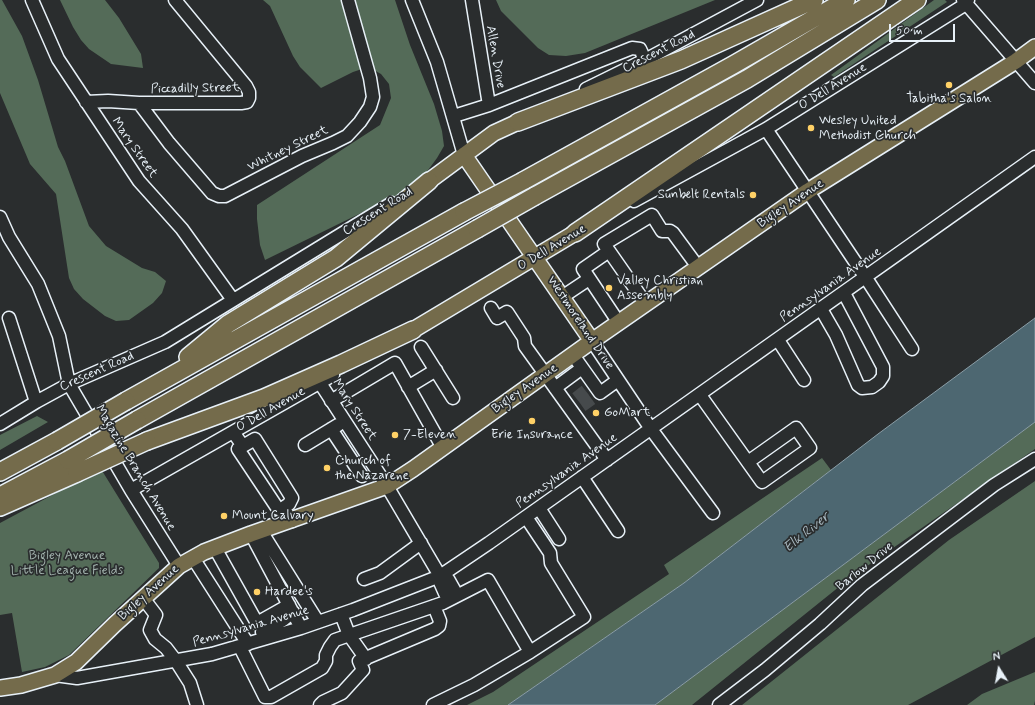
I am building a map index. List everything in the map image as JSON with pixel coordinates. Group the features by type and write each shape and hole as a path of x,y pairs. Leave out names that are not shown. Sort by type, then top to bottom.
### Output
{"highway":[{"path":"518,122 681,60 814,0"},
{"path":"0,472 57,441 126,400 464,212 733,65 846,0"},
{"path":"0,507 72,467 137,420 535,196 747,79 877,0"},
{"path":"575,233 917,0"},
{"path":"155,384 228,324 336,258 429,180"},
{"path":"0,496 72,467 264,398 413,330"}],"main road":[{"name":"Bigley Avenue","path":"0,688 21,685 55,675 76,662 178,566 193,558 256,532 292,521 386,486 443,448 592,341 808,192 1016,61 1035,47"},
{"name":"Crescent Road","path":"429,180 494,134 518,122"},
{"name":"Westmoreland Drive","path":"464,155 592,341"},
{"name":"O Dell Avenue","path":"413,330 575,233"}],"street":[{"name":"Mary Street","path":"32,0 58,59 86,102 139,181 182,229 233,300"},
{"name":"Piccadilly Street","path":"86,102 108,101 139,104 247,102 250,92 246,86 175,0"},
{"name":"Whitney Street","path":"139,104 169,143 212,193 219,196 225,196 302,156 333,143 347,136 360,122 370,107 373,97 370,78 348,0"},
{"name":"Westmoreland Drive","path":"412,0 437,62 454,116 464,155"},
{"name":"Allen Drive","path":"454,116 489,105 472,0"},
{"name":"Crescent Road","path":"518,122 645,60 757,0"},
{"path":"966,1 1035,83"},
{"name":"O Dell Avenue","path":"575,233 766,129 966,1"},
{"path":"489,105 632,48 640,49 645,60"},
{"path":"766,129 866,278 912,350"},
{"name":"Pennsylvania Avenue","path":"55,675 77,678 212,654 244,645 262,631 302,628 440,576 700,395 1035,157"},
{"name":"Crescent Road","path":"0,424 68,384 165,342 429,180"},
{"path":"646,304 604,244 652,215 662,231 670,231 674,233 698,267"},
{"path":"0,217 9,237 38,284 59,336 68,384"},
{"path":"609,251 583,269 619,323"},
{"path":"562,297 589,279"},
{"path":"821,309 836,334 858,385 862,388 872,387 879,382 883,376 883,367 844,293"},
{"path":"491,308 497,318 507,312 524,338 525,346 555,388 574,405 607,460"},
{"path":"9,318 36,402"},
{"name":"O Dell Avenue","path":"131,490 413,330"},
{"path":"778,340 804,380"},
{"name":"Westmoreland Drive","path":"592,341 651,429 713,513"},
{"path":"421,347 454,398"},
{"path":"573,355 595,390 618,380"},
{"path":"331,401 395,363 443,448"},
{"path":"555,388 582,368"},
{"path":"408,387 436,370"},
{"name":"Mary Street","path":"320,383 386,486 440,576 448,579 453,598"},
{"name":"Magazine Branch Avenue","path":"68,384 178,566"},
{"path":"700,395 762,482 810,448 796,428 748,462"},
{"path":"305,445 344,421"},
{"path":"331,429 362,476"},
{"path":"233,432 242,446"},
{"path":"255,439 292,498 289,504 278,509 238,449 242,446 255,439"},
{"name":"Barlow Drive","path":"719,705 766,670 820,624 868,580 994,485 1035,459"},
{"path":"582,478 618,531"},
{"path":"283,508 292,521"},
{"path":"538,508 559,539"},
{"path":"433,705 474,685 530,652 584,617 551,562 550,553 526,517"},
{"path":"256,532 291,609 302,628"},
{"path":"256,532 318,622"},
{"path":"364,579 380,573 420,544"},
{"path":"215,548 262,631"},
{"path":"193,558 240,632 265,697 274,701 322,668 326,661 326,655 334,640 434,606 488,580 530,652"},
{"path":"143,598 156,615 150,630 155,639 166,648 190,682 197,705"},
{"path":"320,705 342,693 363,670 359,662 439,626 440,621 434,606"},
{"path":"240,632 262,631 283,620 291,609"},
{"path":"341,614 349,635 366,659"}],"green space":[{"path":"0,0 2,0 22,36 38,80 58,147 65,161 89,226 106,246 142,268 155,272 166,281 162,293 153,303 129,320 116,321 105,316 83,299 74,289 69,278 56,194 30,164 0,93"},
{"path":"60,0 105,0 119,18 141,54 143,68 111,64 89,49 73,27"},
{"path":"263,0 395,0 410,45 434,104 442,131 444,146 420,181 408,190 265,260 260,245 257,205 380,125 391,98 389,84 381,74 368,67 353,72 321,88 300,67 293,56 270,6"},
{"path":"496,0 715,0 585,53 566,56 549,55 538,48 501,11"},
{"path":"934,0 945,0 947,2 834,77 831,75"},
{"path":"37,416 48,422 0,450 0,435"},
{"path":"1035,422 1035,449 850,578 692,705 655,705"},
{"path":"822,458 831,470 684,583 508,705 467,705 493,692 669,574 664,565"},
{"name":"Bigley Avenue Little League Fields","path":"101,469 159,563 159,568 69,655 45,667 22,672 12,613 0,615 0,523"},
{"path":"1035,481 1035,637 908,705 742,705 949,540"},
{"path":"1035,672 1034,705 967,705 982,694"}],"water":[{"name":"Elk River","path":"1035,318 1035,422 655,705 508,705 684,583 878,434"}],"tunnel":[{"path":"576,398 590,387"},
{"path":"582,406 596,396"}],"place":[{"name":"Tabitha's Salon","path":"949,85"},
{"name":"Wesley United Methodist Church","path":"811,128"},
{"name":"Sunbelt Rentals","path":"753,195"},
{"name":"Valley Christian Assembly","path":"609,288"},
{"name":"GoMart","path":"596,413"},
{"name":"Erie Insurance","path":"532,421"},
{"name":"7-Eleven","path":"395,435"},
{"name":"Church of the Nazarene","path":"327,468"},
{"name":"Mount Calvary","path":"224,516"},
{"name":"Hardee's","path":"257,592"}]}
